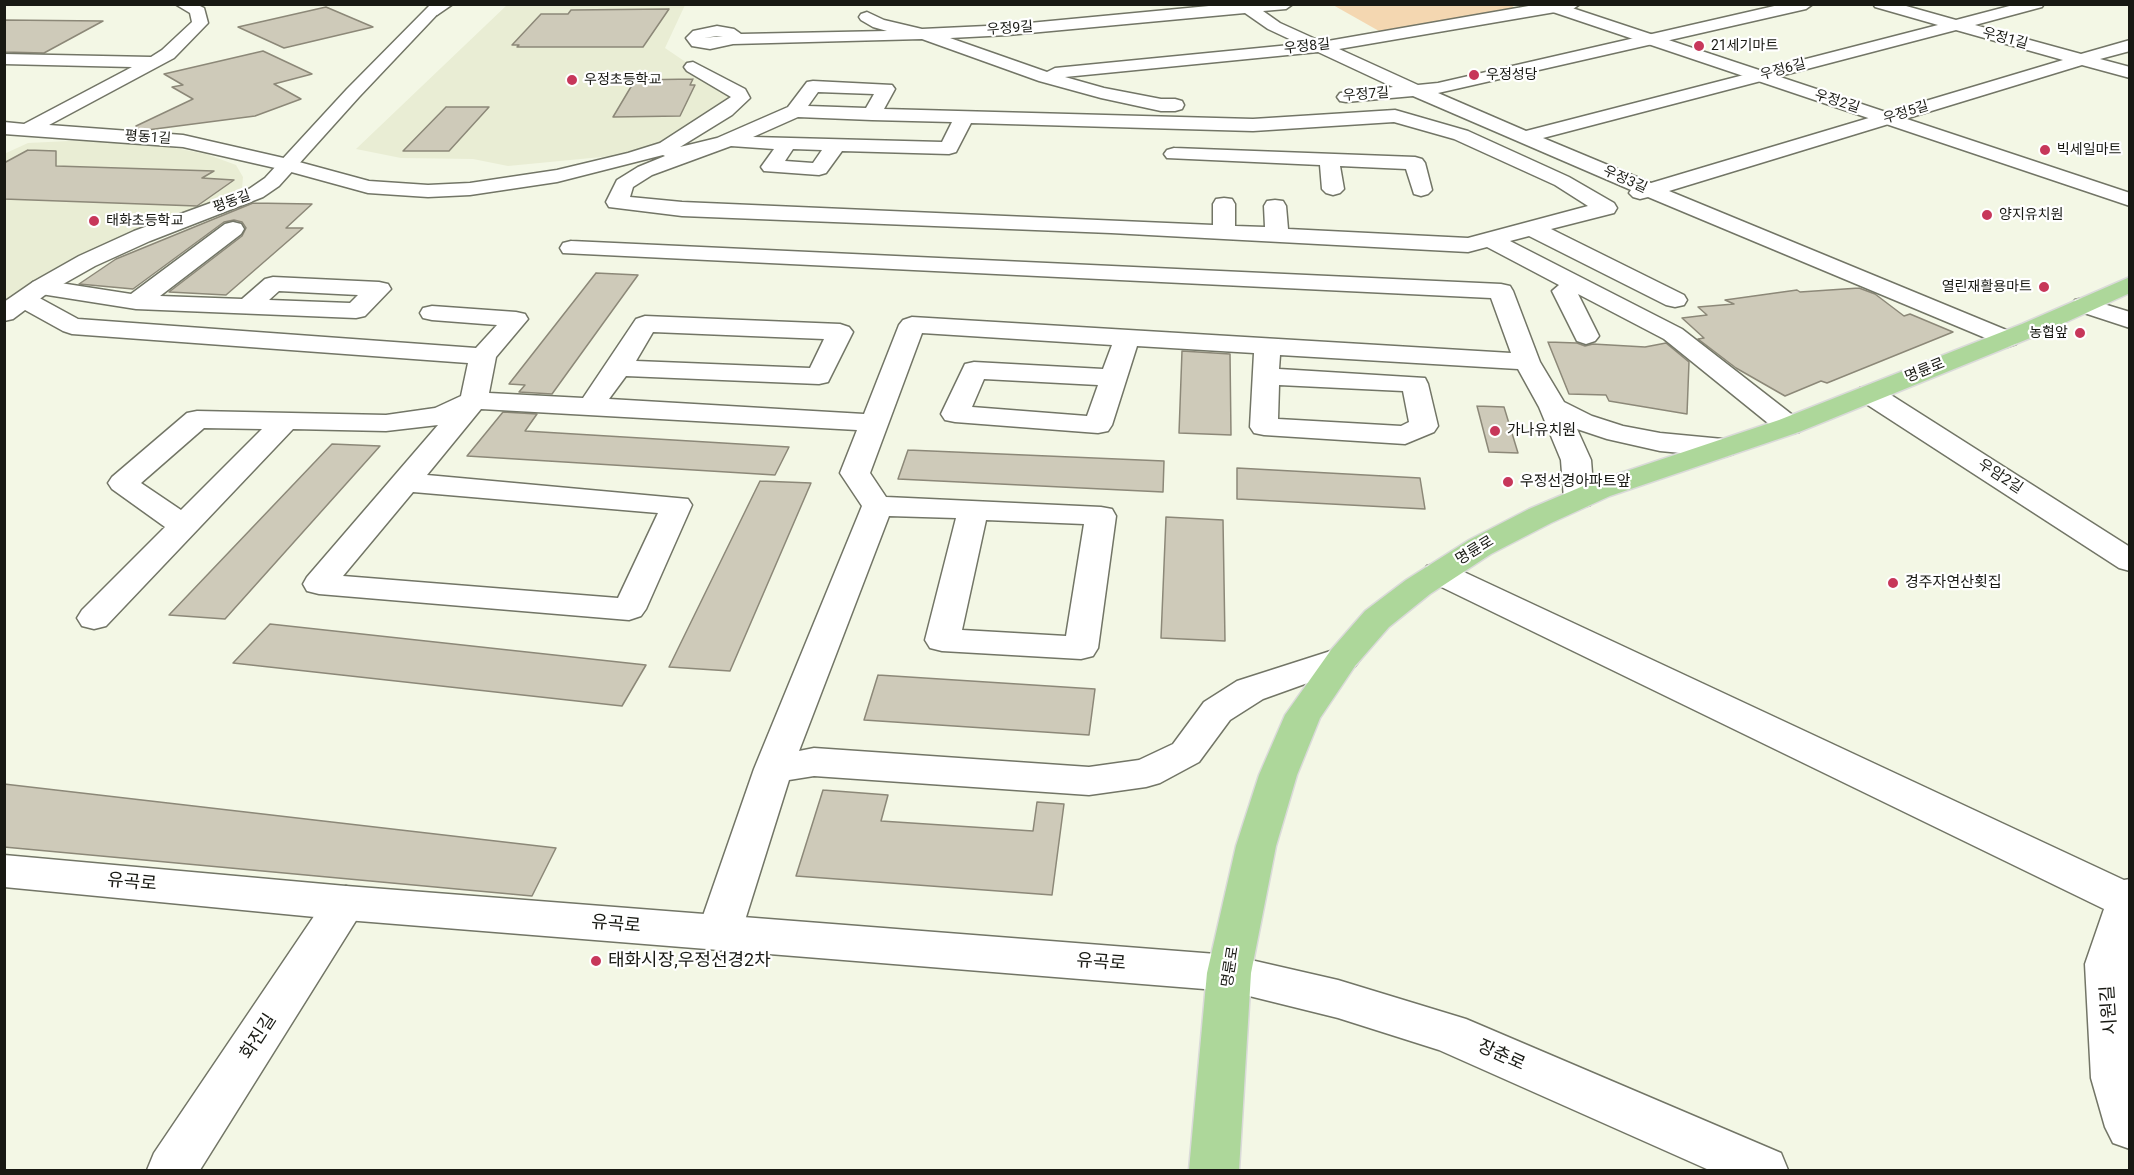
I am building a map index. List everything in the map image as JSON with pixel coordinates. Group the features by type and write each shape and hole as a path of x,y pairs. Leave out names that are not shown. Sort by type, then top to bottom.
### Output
{"main road":[{"name":"명륜로","path":"1214,1170 1229,973 1256,846 1278,775 1303,715 1343,658 1377,619 1439,573 1480,547 1579,499 1789,426 2007,339 2130,284"}],"street":[{"path":"4,141 168,54 200,23 198,11 182,4"},
{"path":"1193,4 1226,10"},
{"name":"우정9길","path":"733,39 927,35 1008,30 1286,4"},
{"name":"우정7길","path":"1332,98 1421,91 1531,68 1806,4"},
{"name":"우정1길","path":"1880,4 2130,73"},
{"name":"우정6길","path":"1528,136 2037,4"},
{"name":"평동길","path":"23,300 87,261 142,236 256,194 272,182 346,100 441,6"},
{"name":"우정2길","path":"1557,6 2130,200"},
{"name":"우정8길","path":"1039,75 1319,46 1557,6"},
{"name":"우정3길","path":"1250,8 1274,26 1421,91 1648,190 2007,339"},
{"path":"867,17 879,24 927,35 1039,75 1101,93 1161,105 1197,106"},
{"name":"우정5길","path":"694,152 645,171 624,184 617,202 682,209 1277,234 1468,245 1606,208 1648,190 2130,45"},
{"path":"4,59 154,62"},
{"path":"634,158 667,147 725,111 741,98 739,93 693,68"},
{"path":"795,111 813,86 886,89 872,114"},
{"path":"998,118 1008,96"},
{"path":"634,158 694,152 724,142 795,111 1253,125 1395,116 1461,135 1562,181 1606,208"},
{"path":"724,142 949,148 964,117"},
{"path":"1253,125 1255,158"},
{"name":"평동1길","path":"4,128 183,141 288,165 368,187 428,191 516,184 634,158"},
{"path":"788,142 771,167 819,169 837,144"},
{"path":"1174,154 1329,160 1378,171 1415,163 1421,190"},
{"path":"1329,160 1333,189"},
{"path":"1224,204 1224,232"},
{"path":"1275,206 1277,234"},
{"path":"1531,228 1674,300"},
{"path":"136,302 233,229"},
{"path":"1489,239 1673,334 1789,426"},
{"path":"571,248 1501,291 1527,362 1553,407 1576,460 1579,499"},
{"path":"1577,286 1564,291 1586,336"},
{"path":"23,300 247,307"},
{"path":"23,300 72,326 483,356"},
{"path":"2084,305 2130,321"},
{"path":"405,482 677,505 628,609 319,584 474,400 483,356 516,319 432,313"},
{"path":"590,407 645,324 840,332 819,376 618,368"},
{"path":"877,506 855,473 912,325 1126,339 1415,384 1424,426 1406,435 1264,427 1267,361"},
{"path":"1113,378 974,370 955,414 1098,425 1126,339"},
{"path":"1267,361 1527,362"},
{"name":"우암2길","path":"1870,394 2130,561"},
{"path":"184,525 161,512 123,483 198,419 386,423 442,416 474,400 874,423"},
{"path":"1553,407 1582,422 1617,433 1660,442 1723,448"},
{"path":"94,618 284,422"},
{"path":"877,506 973,510 1101,516 1081,648 942,640 973,510"},
{"path":"719,933 772,769 877,506"},
{"path":"1439,573 2129,898"},
{"path":"772,769 814,762 1089,781 1146,773 1185,753 1217,711 1250,690 1343,658"},
{"name":"유곡로","path":"4,871 346,903 1229,973"},
{"name":"시원길","path":"2129,898 2107,964 2115,1078 2130,1127"},
{"name":"화진길","path":"172,1170 346,903"},
{"name":"장춘로","path":"1229,973 1338,999 1450,1033 1763,1170"}],"shaded area":[{"path":"1508,4 1518,9 1379,31 1333,5"},
{"name":"우정초등학교","path":"507,5 685,5 665,48 739,93 667,147 612,156 508,166 473,159 401,158 356,149"},
{"name":"태화초등학교","path":"89,140 170,147 206,154 236,165 243,177 242,188 225,205 142,236 5,314 4,154 28,143"}],"building":[{"path":"326,7 373,27 284,48 238,27"},
{"path":"669,9 643,47 517,47 519,45 512,45 541,14 568,14 571,10"},
{"path":"4,20 103,21 44,53 4,52"},
{"path":"263,51 312,74 274,84 301,99 255,116 147,130 137,129 136,126 193,99 172,87 183,85 164,74"},
{"path":"693,79 690,85 695,85 680,116 613,117 635,80"},
{"path":"446,107 489,107 449,151 403,151"},
{"path":"28,150 56,151 56,166 214,171 202,178 234,180 197,206 4,199 4,163"},
{"path":"253,203 312,204 286,228 303,228 226,295 169,292 242,236 246,228 242,222 234,220 224,222 133,289 79,284 116,259"},
{"path":"596,273 638,275 552,394 519,392 525,385 509,384"},
{"path":"1859,288 1875,294 1904,316 1910,314 1953,332 1827,383 1821,381 1785,396 1736,368 1698,339 1704,338 1682,318 1707,315 1698,307 1734,304 1725,300 1797,290 1800,292"},
{"path":"1548,342 1577,343 1585,346 1593,344 1645,347 1666,343 1689,362 1687,414 1609,401 1606,395 1569,394"},
{"path":"1182,351 1230,354 1231,435 1179,433"},
{"path":"1477,406 1504,407 1518,453 1489,452"},
{"path":"503,412 537,414 525,431 789,447 775,475 467,456"},
{"path":"332,444 380,446 225,619 169,615"},
{"path":"908,450 1164,461 1163,492 898,479"},
{"path":"1237,468 1420,478 1425,509 1237,499"},
{"path":"760,481 811,483 730,671 669,667"},
{"path":"1166,517 1223,520 1225,641 1161,638"},
{"path":"270,624 646,665 622,706 233,663"},
{"path":"878,675 1095,689 1089,735 864,720"},
{"path":"4,784 556,848 532,896 4,847"},
{"path":"823,790 888,795 881,821 1033,831 1037,802 1064,804 1052,895 796,876"}],"place":[{"name":"21세기마트","path":"1699,46"},
{"name":"우정성당","path":"1474,75"},
{"name":"우정초등학교","path":"572,80"},
{"name":"빅세일마트","path":"2045,150"},
{"name":"양지유치원","path":"1987,215"},
{"name":"태화초등학교","path":"94,221"},
{"name":"열린재활용마트","path":"2044,287"},
{"name":"농협앞","path":"2080,333"},
{"name":"가나유치원","path":"1495,431"},
{"name":"우정선경아파트앞","path":"1508,482"},
{"name":"경주자연산횟집","path":"1893,583"},
{"name":"태화시장,우정선경2차","path":"596,961"}]}
